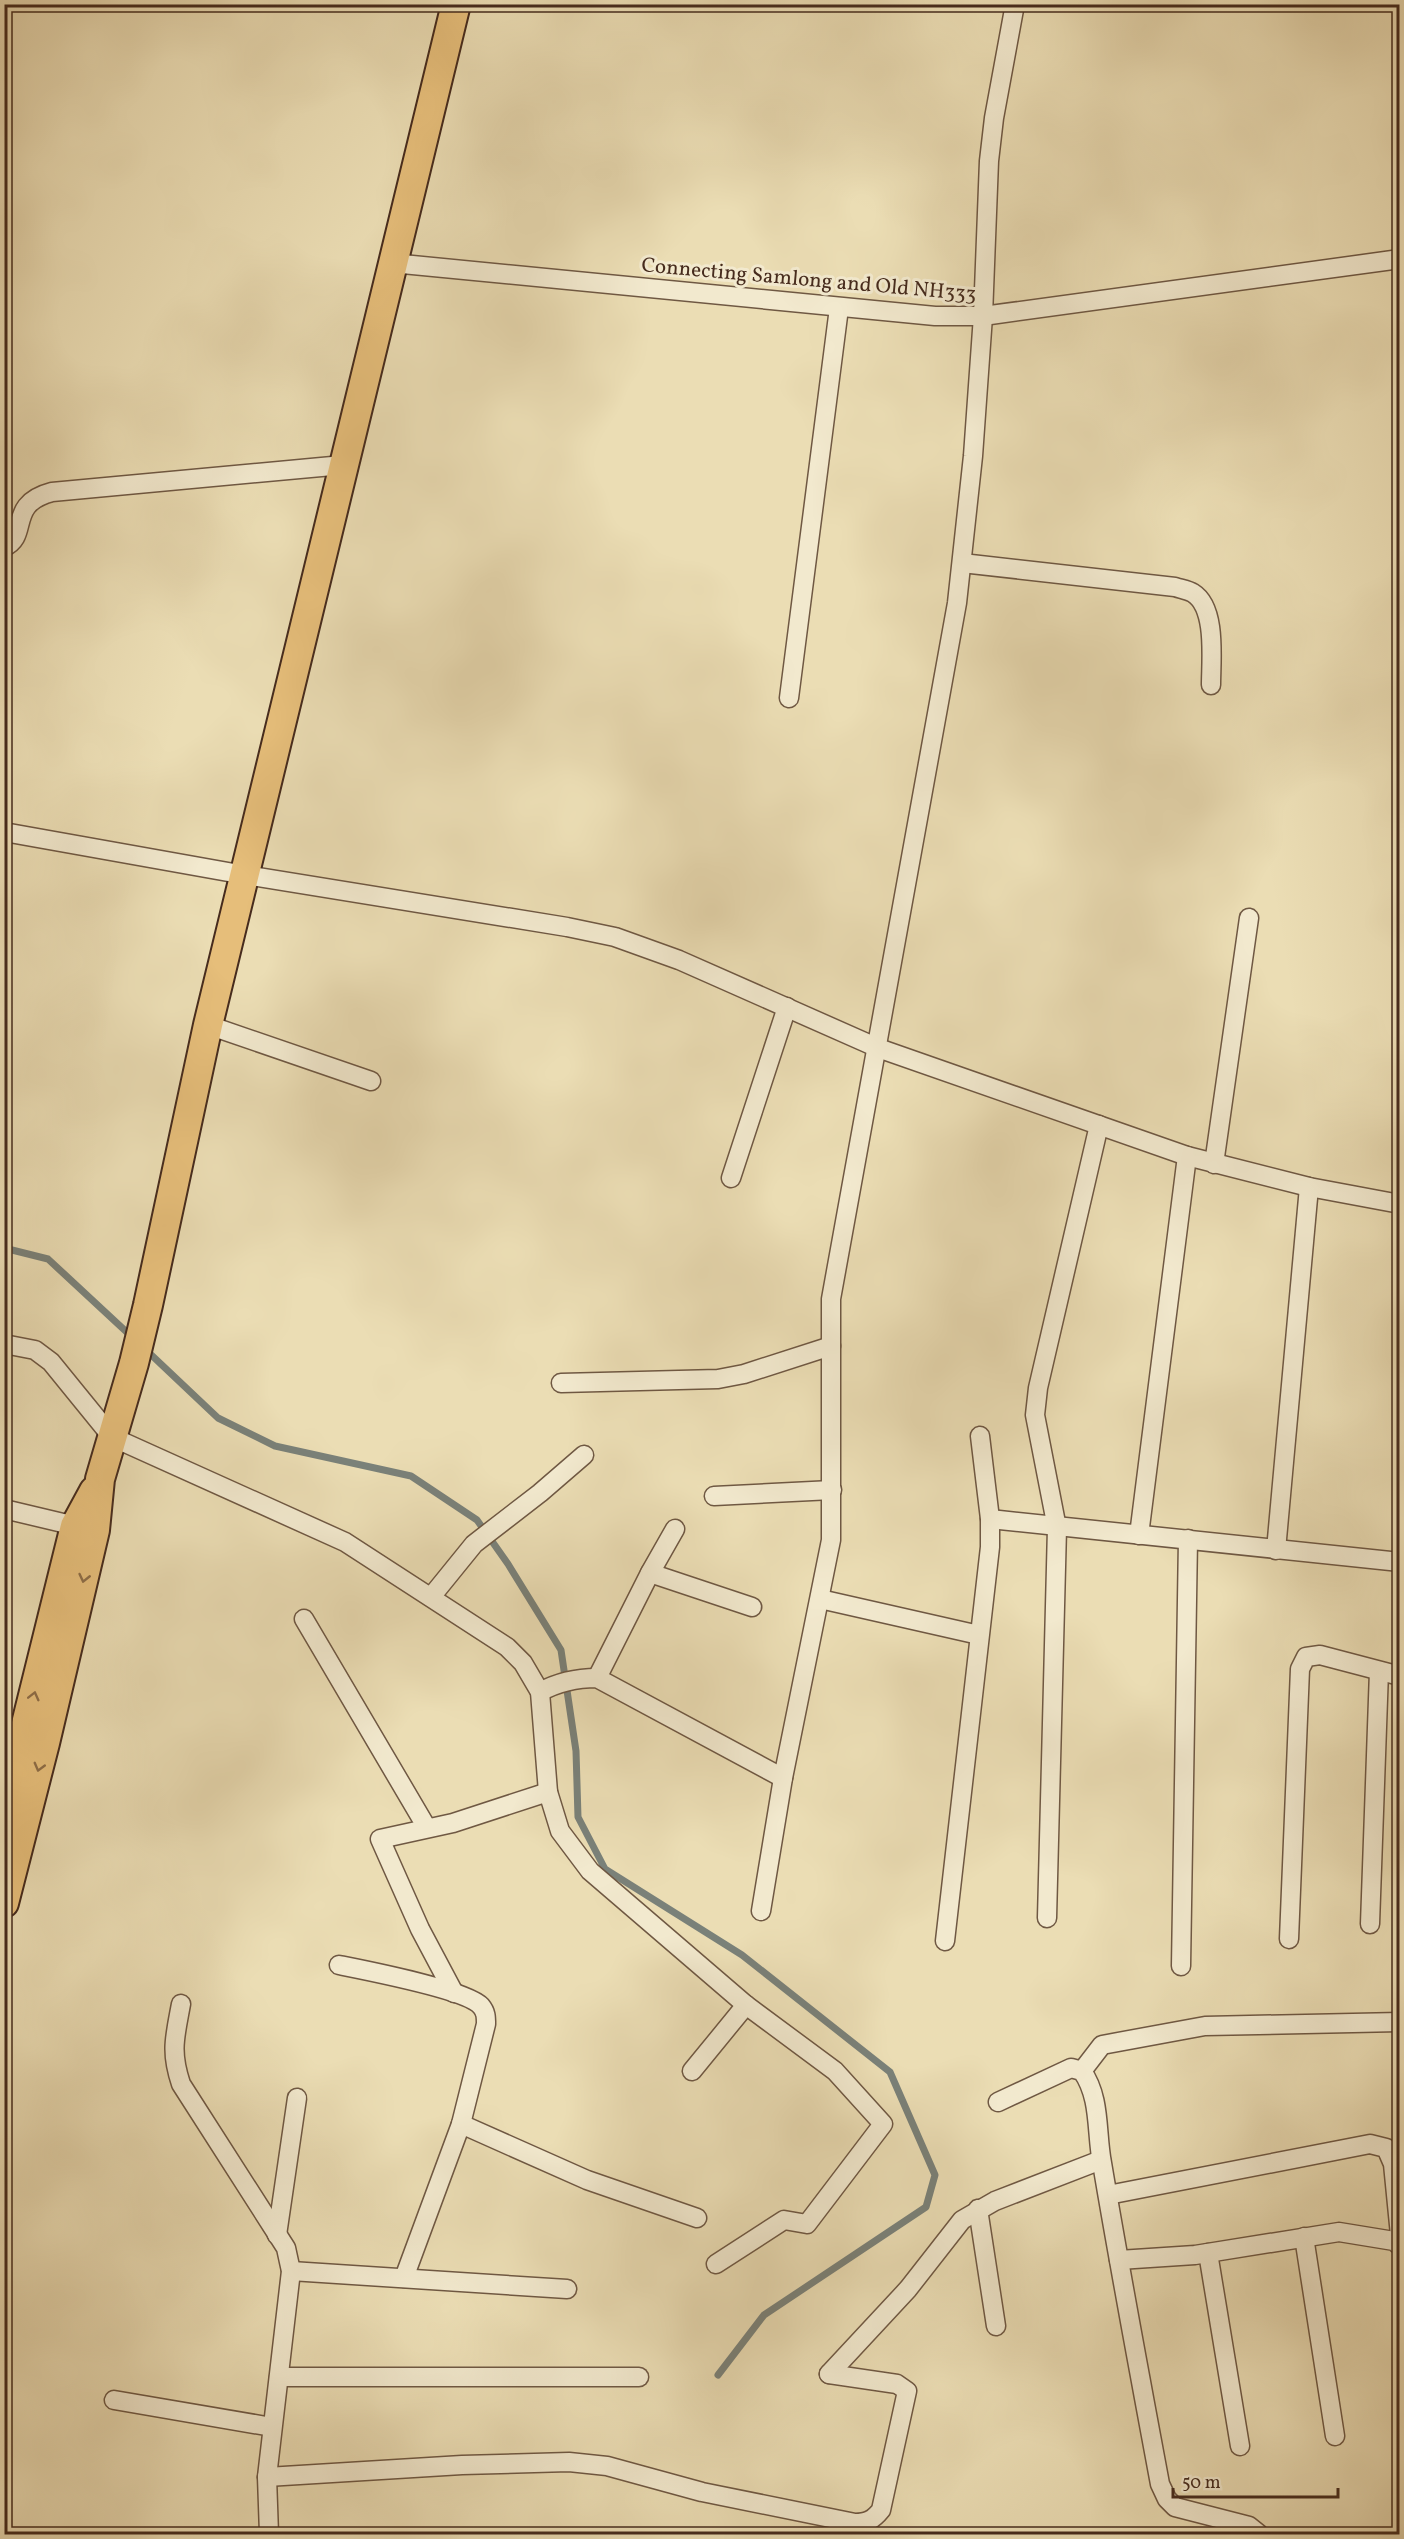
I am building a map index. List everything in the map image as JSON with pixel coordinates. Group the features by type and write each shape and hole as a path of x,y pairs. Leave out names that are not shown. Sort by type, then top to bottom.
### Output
{"main road":[{"path":"4,1814 134,1363 208,1025 456,4"},
{"path":"4,1903 48,1732 85,1528"}],"street":[{"path":"761,1911 783,1778 831,1540 831,1299 957,603 983,316 989,161 994,118 1015,4"},
{"name":"Connecting Samlong and Old NH333","path":"392,263 839,308 935,316 983,316 1400,259"},
{"path":"789,698 839,308"},
{"path":"4,547 11,544 16,536 25,507 38,496 52,492 343,465"},
{"path":"962,563 1175,587 1194,594 1204,605 1209,617 1211,685"},
{"path":"4,832 245,875 556,925 615,937 679,960 878,1048 1187,1156 1309,1187 1399,1201"},
{"path":"1214,1164 1249,918"},
{"path":"731,1178 787,1007"},
{"path":"208,1025 371,1081"},
{"path":"1047,1918 1057,1528 1035,1415 1038,1388 1099,1125"},
{"path":"1139,1535 1187,1156"},
{"path":"1276,1550 1309,1187"},
{"path":"4,1344 35,1350 51,1362 112,1437 345,1542 507,1647 523,1663 540,1692 548,1792 560,1831 590,1871 746,2005 835,2071 883,2124 807,2224 784,2220 716,2264"},
{"path":"561,1383 718,1379 744,1374 831,1346"},
{"path":"945,1941 990,1547 990,1519 980,1436"},
{"path":"431,1597 474,1544 584,1455"},
{"path":"714,1496 832,1490"},
{"path":"4,1509 85,1528"},
{"path":"990,1519 1057,1528 1188,1539 1400,1562"},
{"path":"590,1678 675,1529"},
{"path":"1181,1966 1188,1539"},
{"path":"650,1573 752,1607"},
{"path":"819,1599 979,1635"},
{"path":"304,1619 427,1828"},
{"path":"1289,1939 1300,1668 1306,1657 1320,1655 1400,1676"},
{"path":"1370,1924 1379,1671"},
{"path":"540,1692 557,1683 590,1678 783,1778"},
{"path":"454,1993 420,1929 380,1839 453,1822 548,1792"},
{"path":"339,1965 399,1977 454,1993 480,2004 486,2013 486,2024 461,2124 404,2278"},
{"path":"181,2004 173,2050 174,2064 181,2084 286,2248 291,2271 267,2477 269,2535"},
{"path":"692,2071 746,2005"},
{"path":"1082,2071 1102,2045 1205,2026 1400,2022"},
{"path":"998,2102 1071,2068 1082,2071 1095,2094 1101,2160 1160,2484 1167,2499 1175,2507 1249,2526 1259,2535"},
{"path":"277,2235 297,2098"},
{"path":"461,2124 587,2180 697,2218"},
{"path":"1108,2195 1370,2144 1386,2148 1393,2164 1400,2235"},
{"path":"267,2477 462,2465 569,2462 607,2466 702,2492 855,2523 864,2529 880,2510 906,2391 897,2384 829,2374 908,2289 962,2220 978,2209 1101,2160"},
{"path":"978,2209 996,2326"},
{"path":"1119,2260 1208,2253 1339,2232 1394,2241 1400,2246"},
{"path":"1304,2237 1335,2436"},
{"path":"1208,2253 1239,2446"},
{"path":"291,2271 567,2289"},
{"path":"279,2378 639,2377"},
{"path":"114,2400 272,2427"}],"waterway":[{"path":"4,1248 48,1259 132,1337"},
{"path":"145,1349 218,1418 275,1446 411,1476 477,1520 508,1564 561,1650 576,1751 578,1817 605,1869 742,1955 890,2072 935,2175 926,2207 764,2315 718,2375"}]}
